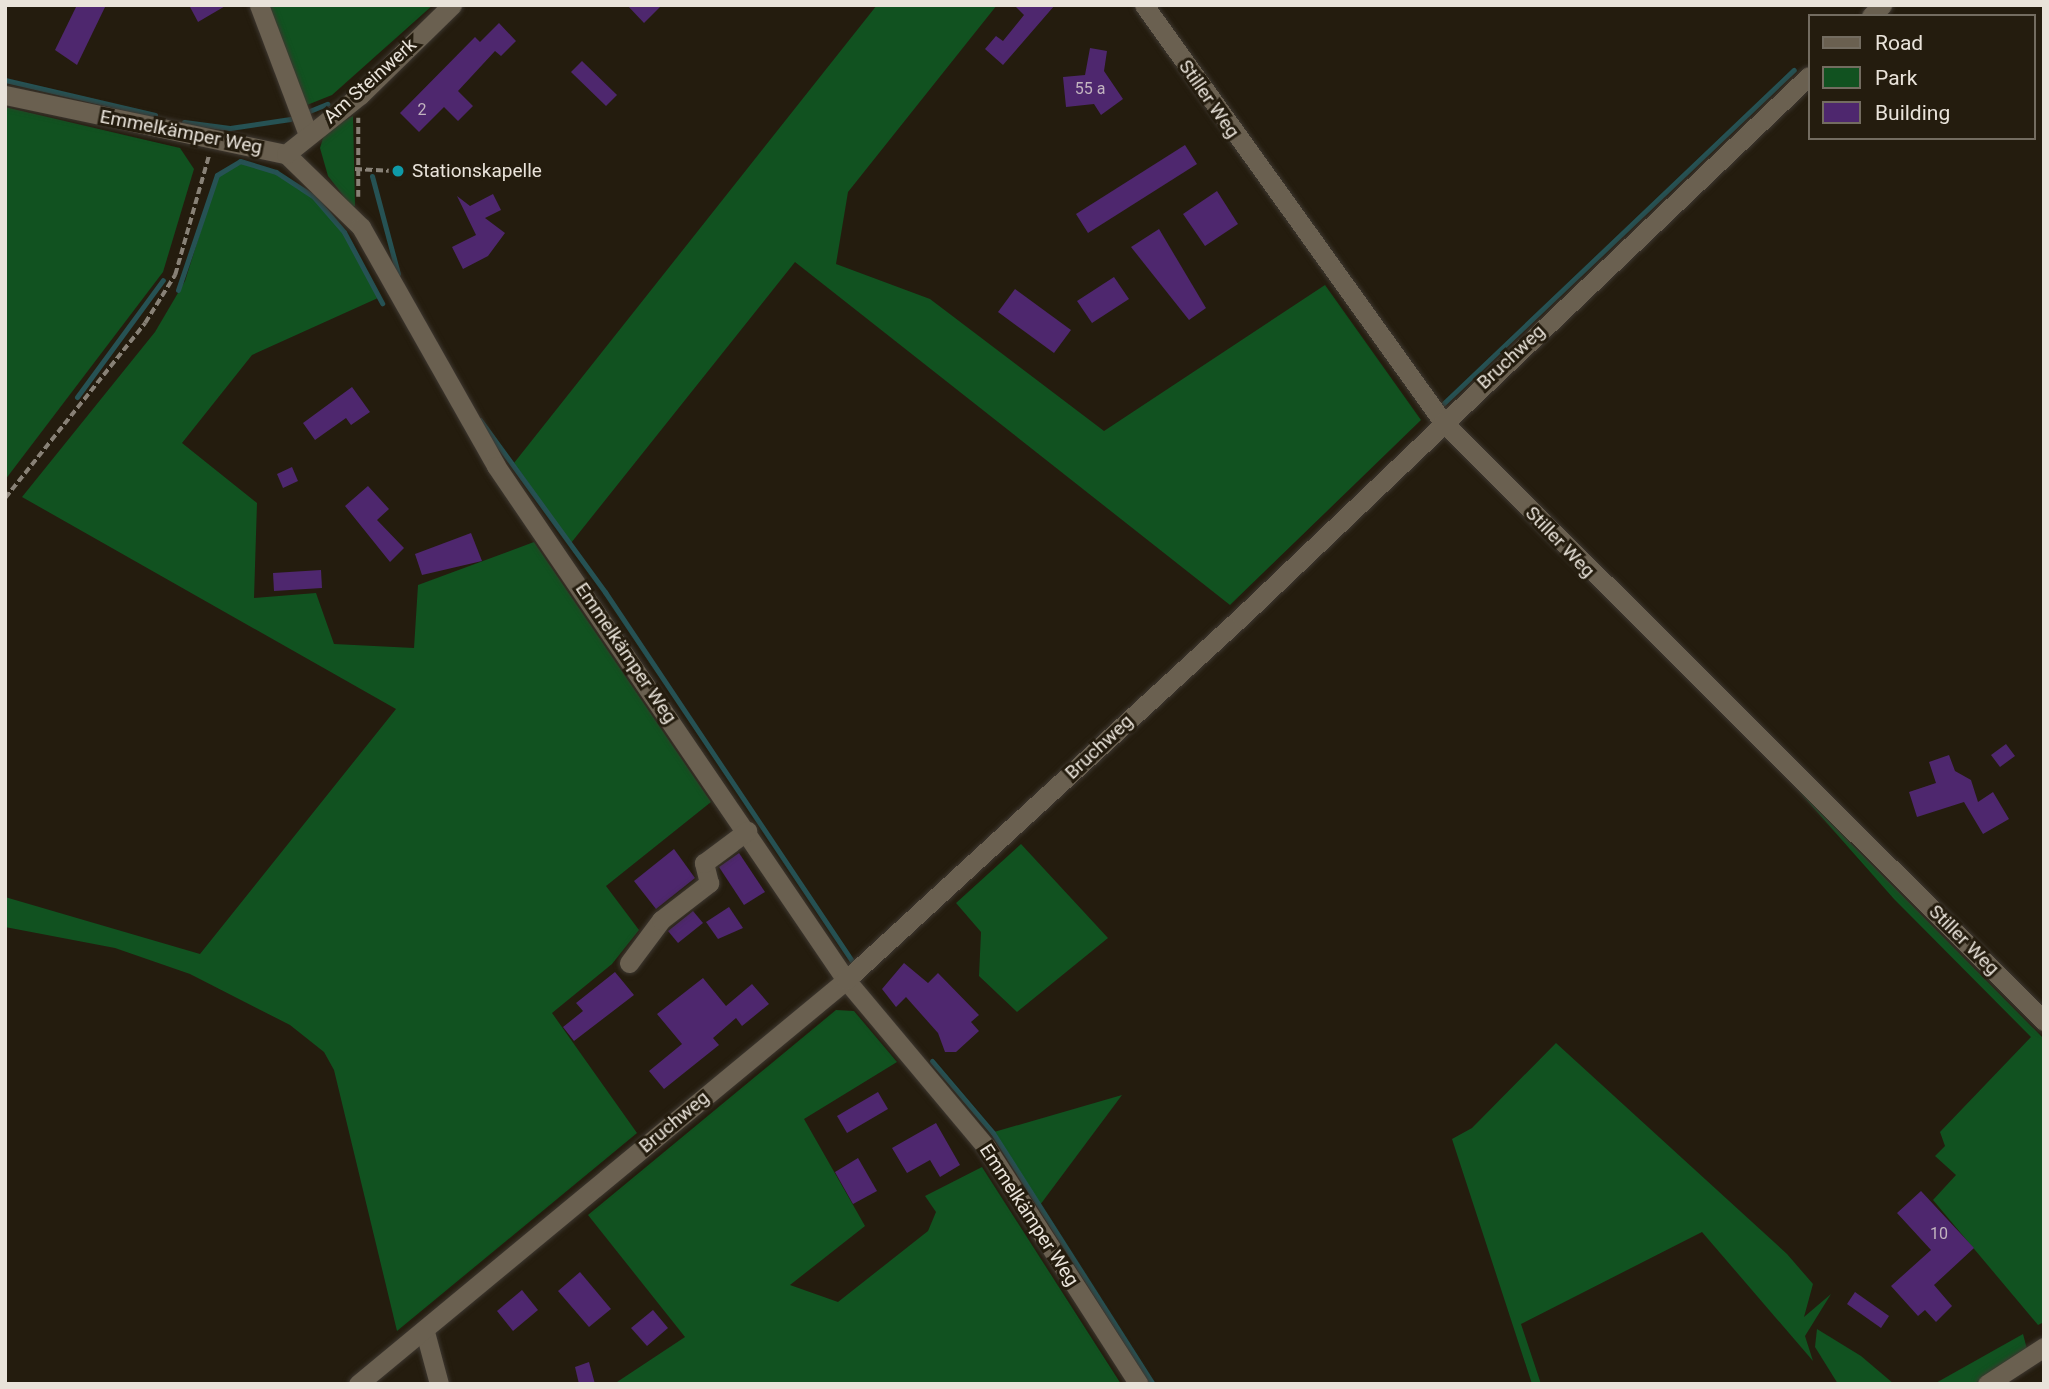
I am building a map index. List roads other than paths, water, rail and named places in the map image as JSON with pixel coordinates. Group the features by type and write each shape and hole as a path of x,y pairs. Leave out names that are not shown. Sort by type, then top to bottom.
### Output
{"street":[{"path":"259,5 309,135"},
{"name":"Am Steinwerk","path":"286,154 360,95 452,5"},
{"name":"Stiller Weg","path":"1144,5 1443,422 2044,1021"},
{"name":"Bruchweg","path":"358,1384 425,1332 846,980 1808,77"},
{"name":"Emmelkämper Weg","path":"5,94 286,154 360,227 470,425 846,980 986,1147 1139,1384"},
{"path":"629,963 661,920 709,883 704,863 747,831"},
{"path":"425,1332 439,1384"},
{"path":"1987,1384 2044,1347"}],"waterway":[{"path":"1444,403 1794,70"},
{"path":"5,80 155,115"},
{"path":"307,112 327,104"},
{"path":"184,122 230,128 290,119"},
{"path":"178,290 217,175 240,161 276,172 314,197 344,232 382,303"},
{"path":"372,176 398,274"},
{"path":"77,397 163,280"},
{"path":"480,420 605,592 851,960"},
{"path":"932,1061 993,1133 1153,1384"}],"place":[{"name":"Stationskapelle","path":"398,171"}]}
